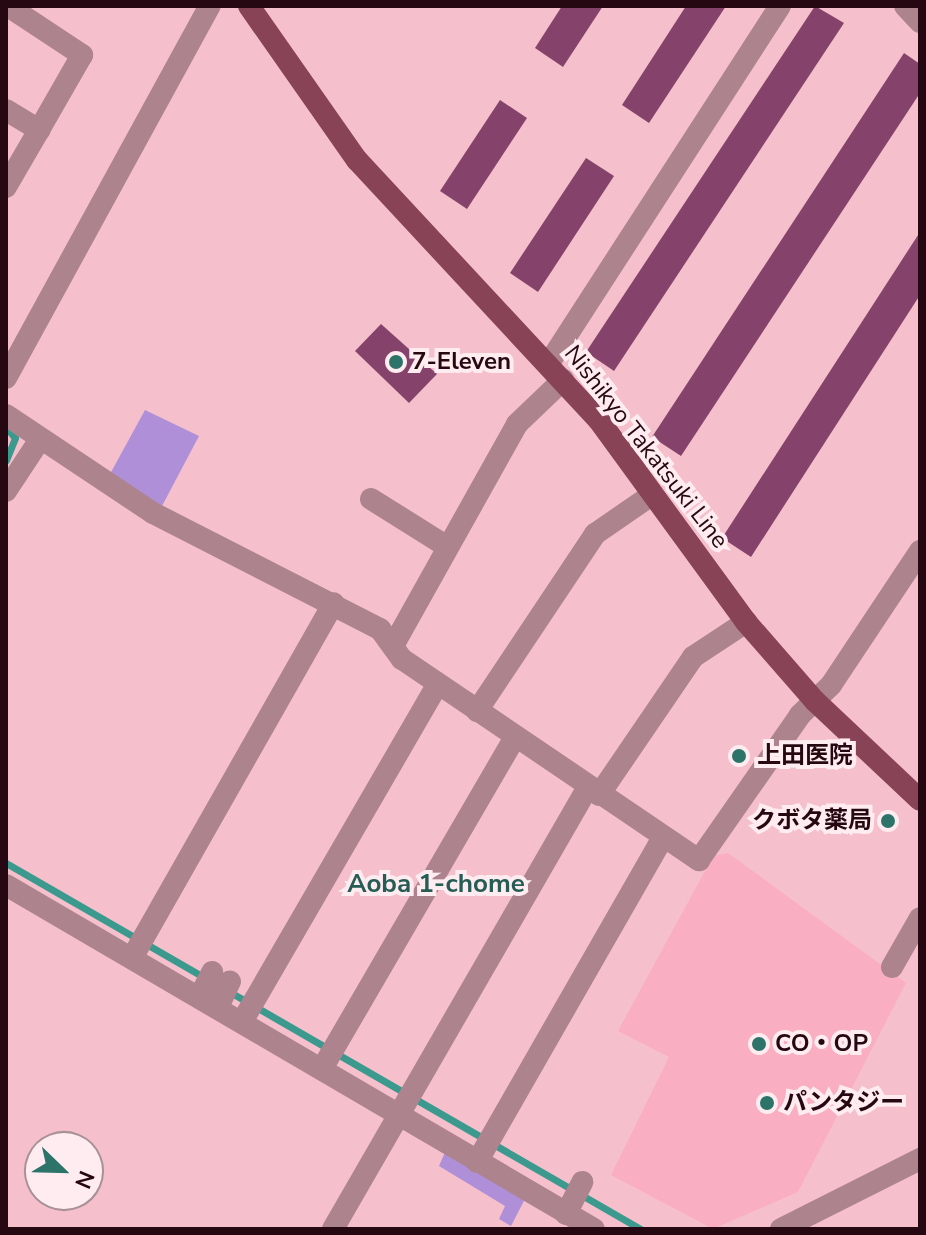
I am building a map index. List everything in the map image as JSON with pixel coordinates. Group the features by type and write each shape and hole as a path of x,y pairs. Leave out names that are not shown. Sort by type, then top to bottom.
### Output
{"main road":[{"name":"Nishikyo Takatsuki Line","path":"249,6 357,160 556,371 653,494 746,622 815,701 920,800"}],"street":[{"path":"6,187 82,55 8,6"},
{"path":"6,378 210,6"},
{"path":"393,646 446,546 517,424 556,371 780,6"},
{"path":"905,6 920,22"},
{"path":"6,110 39,130"},
{"path":"6,415 39,441 153,513 307,596 334,603 380,629 393,646 438,684 662,839 699,860 920,551"},
{"path":"6,491 39,441"},
{"path":"477,711 595,534 653,494"},
{"path":"371,499 446,546"},
{"path":"132,958 334,603"},
{"path":"333,1229 593,791 693,657 746,622"},
{"path":"244,1019 438,684"},
{"path":"323,1066 515,737"},
{"path":"480,1158 662,839"},
{"path":"6,885 404,1111 568,1209 594,1229"},
{"path":"892,967 920,918"},
{"path":"210,1000 221,976"},
{"path":"781,1229 920,1159"},
{"path":"568,1209 582,1182"}],"shaded area":[{"path":"145,410 199,436 162,506 110,474"},
{"name":"CO・OP","path":"728,853 906,983 798,1192 713,1229 611,1175 669,1057 618,1031 713,856"},
{"path":"446,1150 526,1197 511,1226 499,1219 505,1206 439,1166"}],"building":[{"path":"562,6 603,6 563,67 535,48"},
{"path":"686,6 726,6 649,123 622,105"},
{"path":"815,6 844,23 614,371 586,352"},
{"path":"904,53 920,64 920,93 681,456 652,437"},
{"path":"500,100 527,118 467,209 440,191"},
{"path":"586,158 614,176 538,292 510,273"},
{"path":"920,232 920,295 751,557 722,538"},
{"name":"7-Eleven","path":"381,324 437,374 409,403 355,351"}],"waterway":[{"path":"6,427 15,438 6,460"},
{"path":"6,863 205,978"},
{"path":"230,992 640,1229"}],"place":[{"name":"7-Eleven","path":"396,362"},
{"name":"上田医院","path":"739,756"},
{"name":"クボタ薬局","path":"888,821"},
{"name":"CO・OP","path":"759,1044"},
{"name":"パンタジー","path":"767,1103"}],"district":[{"name":"Aoba 1-chome","path":"436,884"}]}
